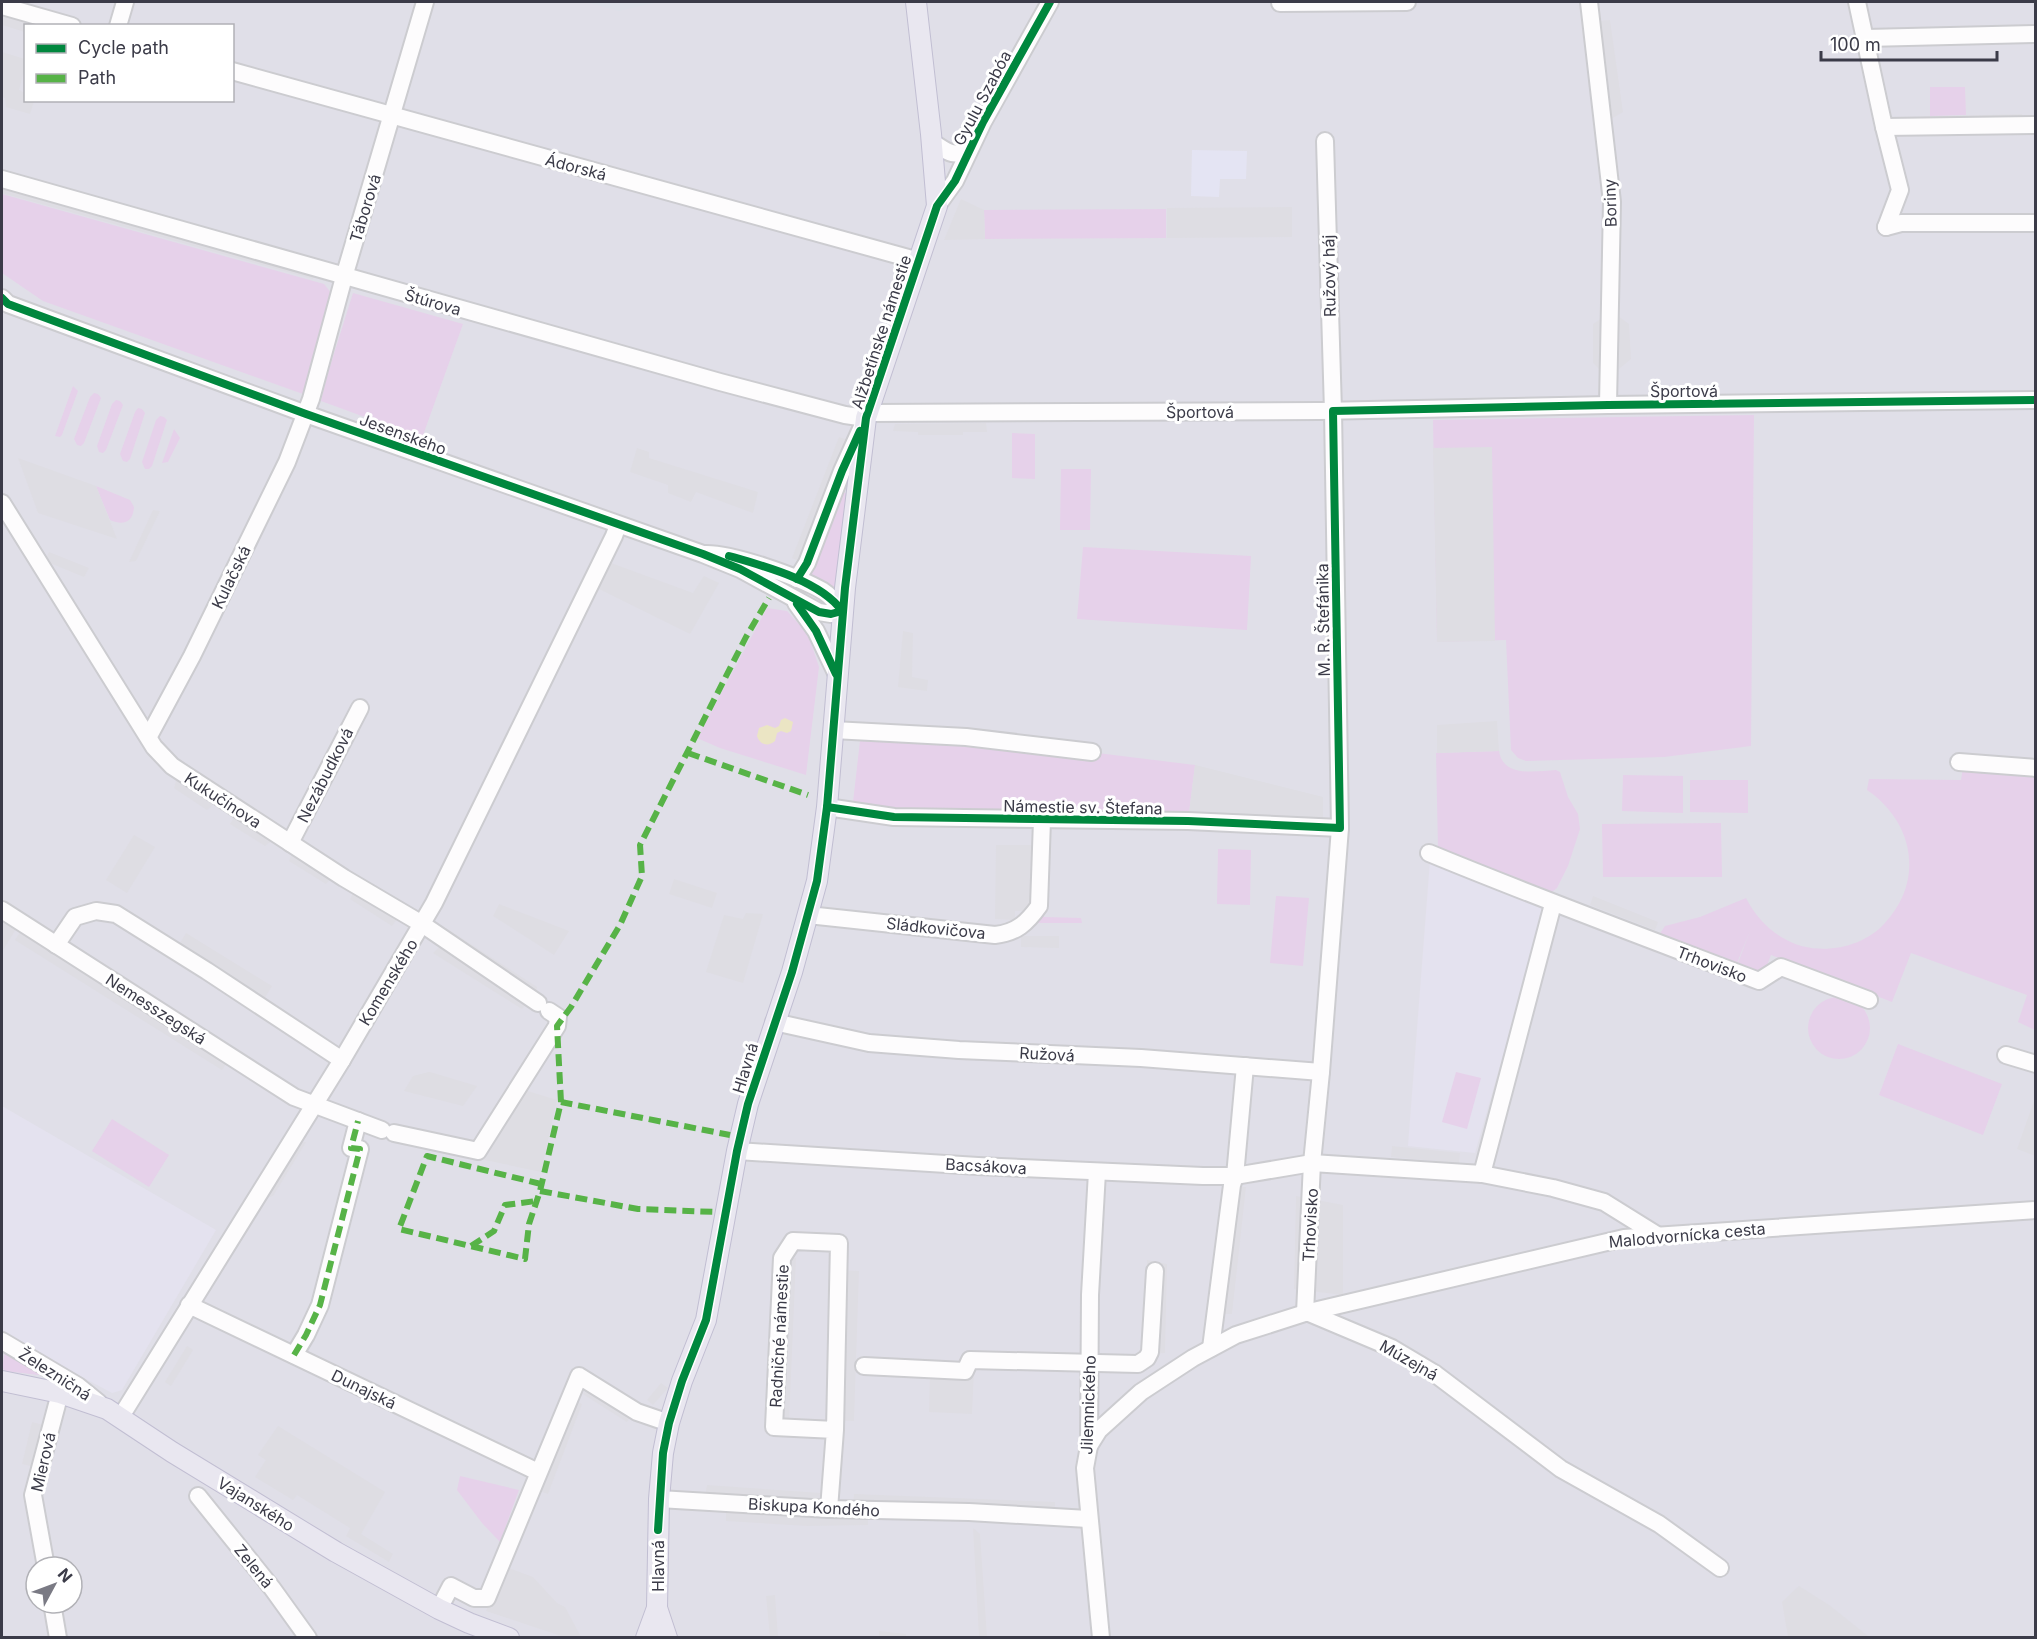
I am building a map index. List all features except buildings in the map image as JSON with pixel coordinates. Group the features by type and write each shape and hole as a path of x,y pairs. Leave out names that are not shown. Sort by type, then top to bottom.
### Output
{"main road":[{"path":"916,2 937,206"},
{"name":"Alžbetínske námestie","path":"842,611 867,416 937,206"},
{"name":"Hlavná","path":"657,1608 659,1499 663,1453 669,1423 682,1381 706,1320 737,1151 753,1088 792,972 817,881 827,807 842,611"},
{"name":"Vajanského","path":"2,1381 60,1393 113,1414 305,1534 439,1609 509,1638"},
{"path":"646,1638 657,1608"},
{"path":"657,1608 667,1638"}],"street":[{"path":"119,24 125,2"},
{"name":"Táborová","path":"306,414 425,2"},
{"name":"Gyulu Szabóa","path":"937,206 955,181 983,122 1050,2"},
{"path":"1280,3 1407,2"},
{"name":"Boriny","path":"1589,2 1612,202 1608,405"},
{"path":"1857,2 1900,190 1886,227 1901,223 2036,223"},
{"path":"2,6 65,24"},
{"path":"1866,38 2036,34"},
{"name":"Ádorská","path":"234,72 919,261"},
{"path":"1884,128 2036,125"},
{"name":"Ružový háj","path":"1325,141 1333,411"},
{"path":"932,142 946,152 960,154 969,150"},
{"name":"Štúrova","path":"2,179 844,416 867,416"},
{"name":"Jesenského","path":"4,302 306,414 703,554 740,569 819,612 831,614 842,611"},
{"name":"Športová","path":"867,416 2036,400"},
{"name":"M. R. Štefánika","path":"1312,1163 1322,1072 1340,828 1333,411"},
{"name":"Kulačská","path":"149,736 202,636 286,462 306,414"},
{"path":"797,579 807,563 842,471 867,416"},
{"name":"Kukučínova","path":"2,502 154,747 172,766 344,878 422,924 548,1013"},
{"name":"Komenského","path":"113,1414 189,1305 342,1060 434,903 618,525"},
{"path":"703,554 714,553 727,556 797,579 823,591 837,603 842,611"},
{"path":"794,600 816,631 838,677"},
{"name":"Nezábudková","path":"290,843 360,708"},
{"path":"832,730 966,737 1092,752"},
{"path":"1959,762 2036,768"},
{"name":"Námestie sv. Štefana","path":"827,807 894,817 1188,821 1340,828"},
{"name":"Sládkovičova","path":"808,915 995,935 1009,933 1032,916 1039,906 1042,820"},
{"name":"Trhovisko","path":"1429,853 1553,904 1759,981 1781,967 1869,1000"},
{"path":"1482,1173 1553,904"},
{"name":"Nemesszegská","path":"2,910 294,1097 388,1131 478,1151 548,1013"},
{"path":"56,945 75,916 96,911 116,914 342,1060"},
{"name":"Ružová","path":"774,1022 869,1043 959,1050 1141,1058 1322,1072"},
{"path":"2006,1055 2036,1064"},
{"path":"1211,1348 1235,1176 1245,1066"},
{"path":"294,1355 321,1305 360,1149 351,1148 358,1121"},
{"name":"Bacsákova","path":"737,1151 1097,1172 1235,1176 1312,1163"},
{"path":"1312,1163 1482,1173 1553,1188 1604,1202 1657,1235"},
{"name":"Trhovisko","path":"1307,1313 1312,1163"},
{"name":"Jilemnického","path":"1097,1172 1090,1295 1089,1446 1085,1468 1101,1638"},
{"path":"1602,1243 1611,1230 1615,1210"},
{"name":"Malodvornícka cesta","path":"1307,1313 1624,1238 2036,1210"},
{"name":"Radničné námestie","path":"829,1509 835,1430 839,1243 793,1241 782,1258 774,1427 835,1430"},
{"path":"864,1366 965,1371 970,1360 1134,1365 1143,1362 1150,1352 1155,1271"},
{"name":"Dunajská","path":"189,1305 538,1472"},
{"path":"1089,1446 1099,1430 1142,1392 1211,1348 1236,1335 1307,1313"},
{"name":"Múzejná","path":"1307,1313 1392,1348 1434,1373 1561,1469 1659,1524 1720,1568"},
{"name":"Železničná","path":"2,1341 78,1386 113,1414"},
{"path":"439,1609 451,1586 474,1598 487,1598 579,1376 637,1412 669,1423"},
{"name":"Mierová","path":"44,1555 33,1495 60,1393"},
{"name":"Zelená","path":"198,1496 272,1588 308,1638"},
{"name":"Biskupa Kondého","path":"659,1499 829,1509 969,1512 1088,1519"},
{"path":"54,1615 58,1638"}],"shaded area":[{"path":"2,2 2035,2 2035,1637 2,1637"},
{"path":"586,2 658,2 619,11"},
{"path":"2,10 52,24 24,24 24,32 2,25"},
{"path":"1610,20 1623,112 1611,119 1598,21"},
{"path":"2,52 24,59 24,71 19,90 24,92 24,102 34,102 30,114 6,107 5,98 2,97"},
{"path":"1930,87 1965,87 1966,115 1930,116"},
{"path":"2022,114 2022,126 1910,129 1909,117"},
{"path":"1192,150 1247,151 1246,179 1220,179 1219,197 1191,196"},
{"path":"2,184 316,271 313,279 2,193"},
{"path":"2,194 324,284 332,294 303,394 43,301 2,273"},
{"path":"961,199 984,210 985,239 944,240"},
{"path":"1292,207 1292,237 1167,238 1167,208"},
{"path":"1166,209 1166,238 985,239 984,210"},
{"path":"353,293 463,324 422,438 321,401"},
{"path":"1607,315 1605,375 1593,363 1593,324"},
{"path":"1618,316 1629,324 1631,359 1619,369"},
{"path":"73,386 78,391 62,435 55,436"},
{"path":"94,393 101,398 84,443 81,446 77,445 74,439 90,397"},
{"path":"116,400 123,405 106,450 103,453 99,452 97,446 112,404"},
{"path":"138,408 145,413 127,462 123,461 120,454"},
{"path":"1754,415 1751,746 1664,757 1526,761 1518,758 1511,750 1506,640 1437,642 1433,420"},
{"path":"160,416 167,420 152,466 145,469 142,462 156,420"},
{"path":"986,423 987,432 963,432 963,435 918,435 918,432 893,431 895,424"},
{"path":"174,429 180,438 168,462 162,463"},
{"path":"1012,433 1035,434 1035,479 1012,478"},
{"path":"839,437 849,440 804,563 792,558"},
{"path":"1492,447 1495,641 1437,642 1433,448"},
{"path":"637,448 649,452 649,458 758,492 753,513 696,492 691,502 668,493 668,485 630,472"},
{"path":"18,458 96,486 117,539 38,513"},
{"path":"1061,469 1091,469 1090,530 1060,530"},
{"path":"96,486 130,500 134,507 130,519 120,523 110,520"},
{"path":"838,491 853,495 835,588 809,576"},
{"path":"153,510 160,511 136,561 129,562"},
{"path":"1083,547 1251,556 1247,630 1077,619"},
{"path":"49,552 89,568 84,577 45,561"},
{"path":"611,563 693,593 704,576 719,583 690,634 599,589"},
{"path":"767,608 787,611 808,634 819,667 806,775 720,748 697,738"},
{"path":"903,631 913,633 912,677 928,680 927,691 898,687"},
{"path":"785,718 793,722 791,731 777,733 775,741 770,744 760,741 757,736 759,728 767,725 775,728"},
{"path":"1497,721 1499,751 1437,753 1437,725"},
{"path":"861,732 966,737 1195,765 1188,821 852,811"},
{"path":"1499,751 1507,766 1514,769 1530,772 1556,770 1560,772 1568,797 1578,814 1580,829 1568,866 1557,888 1547,896 1448,853 1438,846 1436,753"},
{"path":"1195,765 1323,797 1323,821 1188,821"},
{"path":"1963,767 2035,777 2035,1030 2018,1022 2027,995 1911,953 1892,1002 1771,955 1766,968 1757,972 1738,963 1750,931 1737,963 1659,935 1665,926 1700,917 1746,898 1766,926 1795,944 1822,949 1850,945 1862,940 1884,924 1897,907 1905,889 1909,871 1904,835 1895,818 1883,803 1867,790 1869,779 1961,780"},
{"path":"1623,775 1683,776 1683,813 1622,811"},
{"path":"177,778 215,803 207,810 174,788"},
{"path":"1690,780 1748,780 1748,813 1690,812"},
{"path":"235,816 273,840 265,846 230,824"},
{"path":"1721,823 1722,877 1603,877 1602,824"},
{"path":"134,835 155,847 127,893 106,880"},
{"path":"996,845 1033,845 1031,911 1015,911 1015,920 995,919"},
{"path":"1218,849 1251,850 1250,905 1217,904"},
{"path":"292,852 332,878 326,884 289,861"},
{"path":"1430,861 1545,908 1475,1153 1408,1146"},
{"path":"674,879 717,893 712,908 669,894"},
{"path":"354,891 397,919 392,926 350,899"},
{"path":"1276,896 1309,898 1303,966 1270,963"},
{"path":"1593,896 1658,922 1655,930 1590,905"},
{"path":"1043,902 1044,917 1081,918 1082,923 1030,923"},
{"path":"499,904 569,931 554,955 493,916"},
{"path":"746,913 763,914 743,983 706,972 724,915 743,919"},
{"path":"2,920 16,929 2,952"},
{"path":"446,928 537,987 536,996 446,938"},
{"path":"21,931 228,1061 222,1070 15,940"},
{"path":"186,933 272,986 260,1006 174,953"},
{"path":"1021,936 1059,936 1059,948 1021,947"},
{"path":"441,945 529,1002 522,1009 433,953"},
{"path":"1833,997 1845,997 1861,1006 1868,1016 1870,1028 1868,1040 1861,1050 1845,1059 1833,1059 1822,1054 1813,1045 1808,1034 1808,1022 1813,1011 1822,1002"},
{"path":"1898,1044 2002,1084 1983,1135 1879,1095"},
{"path":"429,1072 477,1086 463,1106 404,1091 413,1076"},
{"path":"1456,1072 1481,1078 1467,1129 1442,1122"},
{"path":"518,1088 557,1100 541,1172 476,1158"},
{"path":"2035,1098 2035,1156 2017,1149"},
{"path":"2,1106 216,1230 122,1390 112,1393 43,1356 2,1330"},
{"path":"112,1119 169,1155 149,1187 92,1151"},
{"path":"296,1142 306,1142 273,1196 261,1200"},
{"path":"1392,1146 1460,1153 1459,1163 1391,1157"},
{"path":"1237,1187 1246,1187 1232,1314 1222,1314"},
{"path":"1296,1196 1343,1205 1343,1295 1294,1289"},
{"path":"785,1257 796,1258 789,1423 777,1422"},
{"path":"1147,1260 1167,1264 1165,1353 1143,1354"},
{"path":"835,1270 859,1271 854,1421 830,1420"},
{"path":"187,1346 193,1350 171,1386 165,1382"},
{"path":"5,1351 41,1373 38,1375 6,1371 2,1368"},
{"path":"930,1369 974,1371 972,1414 929,1412"},
{"path":"661,1383 668,1388 653,1405 647,1400"},
{"path":"588,1387 631,1415 627,1422 583,1394"},
{"path":"573,1400 582,1404 548,1494 539,1491"},
{"path":"32,1422 44,1425 34,1467 22,1464"},
{"path":"278,1426 385,1492 361,1534 393,1554 389,1562 346,1536 350,1528 297,1495 293,1500 255,1477 266,1460 258,1455"},
{"path":"460,1476 519,1490 500,1542 457,1490"},
{"path":"707,1485 820,1493 819,1506 705,1496"},
{"path":"854,1494 1055,1502 1055,1513 853,1505"},
{"path":"726,1509 868,1517 868,1525 808,1526 726,1521"},
{"path":"973,1528 980,1534 987,1637 979,1637"},
{"path":"506,1567 533,1577 557,1603 565,1607 581,1637 564,1637 486,1611"},
{"path":"1799,1586 1829,1605 1869,1637 1788,1637 1782,1602"},
{"path":"775,1595 778,1637 770,1637 766,1596"},
{"path":"879,1631 906,1634 906,1637 879,1637"}],"marked path":[{"path":"561,1102 557,1026 571,1007 620,925 642,876 640,845 746,637 769,598"},
{"path":"688,753 808,795"},
{"path":"541,1184 427,1156 399,1229 525,1259 529,1224 540,1191 561,1102 730,1135"},
{"path":"294,1355 320,1305 360,1149 351,1148 358,1121"},
{"path":"540,1191 638,1209 716,1212"},
{"path":"471,1246 494,1231 505,1205 536,1201"}],"cycle path":[{"path":"658,1530 663,1453 669,1423 682,1381 706,1320 737,1151 748,1104 792,972 817,881 827,807 845,588 866,418 937,206 955,181 983,122 1050,2"},
{"path":"2,298 8,304 306,414 703,554 740,569 819,612 831,614 842,611"},
{"path":"827,807 894,817 1188,821 1340,828 1333,411 2036,400"},
{"path":"797,579 807,563 860,431"},
{"path":"729,556 775,570 806,583 833,600 842,611"},
{"path":"797,604 816,631 836,674"}]}
